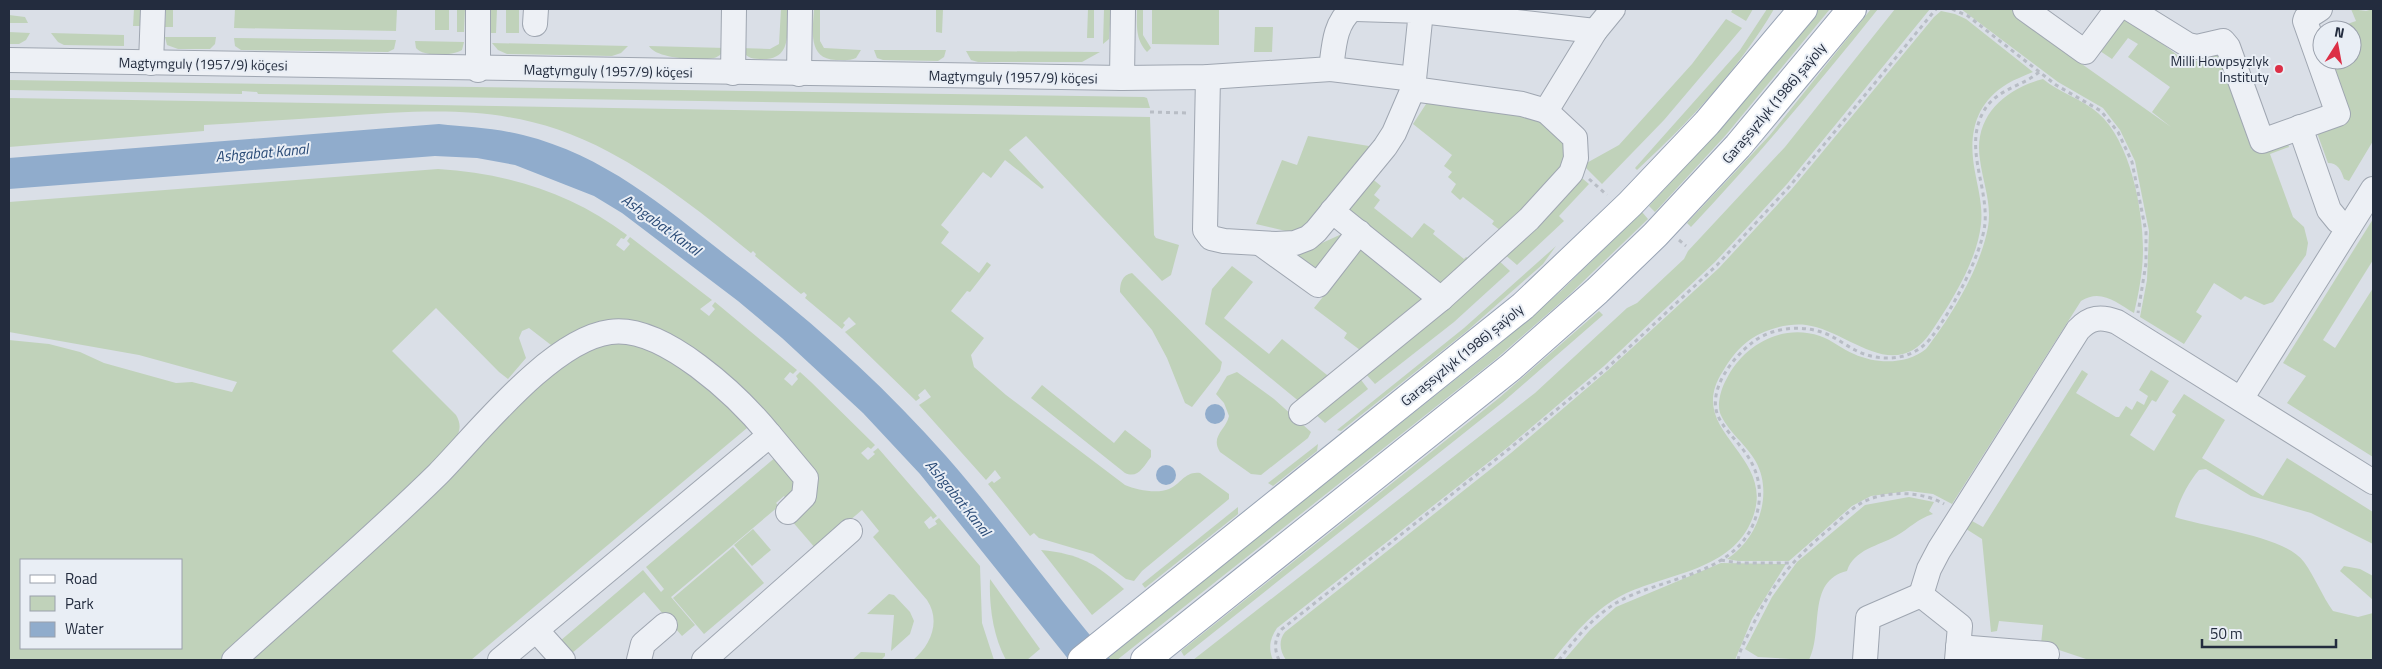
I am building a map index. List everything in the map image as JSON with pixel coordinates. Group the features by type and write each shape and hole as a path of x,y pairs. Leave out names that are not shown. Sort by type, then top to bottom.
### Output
{"main road":[{"name":"Garaşsyzlyk (1986) şaýoly","path":"1082,660 1524,306 1630,204 1707,123 1803,9"},
{"name":"Garaşsyzlyk (1986) şaýoly","path":"1145,660 1511,367 1597,291 1655,235 1738,146 1852,9"}],"street":[{"path":"151,63 152,9"},
{"path":"478,9 478,70"},
{"path":"733,73 734,9"},
{"path":"799,74 800,9"},
{"path":"1122,78 1123,9"},
{"path":"1331,69 1337,26 1343,16 1352,9"},
{"path":"1356,9 1421,11 1595,31"},
{"path":"1301,413 1441,299 1529,219 1570,174 1576,158 1575,138 1546,111 1595,31 1613,9"},
{"path":"2025,9 2085,52 2117,9"},
{"path":"2130,9 2188,45 2197,47 2223,41 2228,47 2262,141 2338,114 2305,21 2320,9"},
{"path":"1208,77 1205,230 1211,238 1224,241 1261,244 1295,243 1308,238 1386,148 1394,133 1413,84 1421,11"},
{"name":"Magtymguly (1957/9) köçesi","path":"9,60 478,70 1122,78 1208,77 1331,69 1522,104 1546,111"},
{"path":"2300,127 2329,210 2338,222 2349,227"},
{"path":"2241,399 2373,189"},
{"path":"1332,211 1441,299"},
{"path":"1261,244 1318,286 1359,232"},
{"path":"1864,660 1868,618 1921,595 1929,569 1961,515 2078,330 2085,322 2095,318 2106,318 2128,328 2373,482"},
{"path":"234,660 438,473 488,418 536,374 572,347 592,337 611,332 632,332 654,338 706,372 732,393 749,410 806,478 804,496 788,512"},
{"path":"500,660 770,435"},
{"path":"704,660 850,531"},
{"path":"1921,595 1960,626 1958,654 2047,654"},
{"path":"639,660 639,653 643,644 665,625"},
{"path":"536,630 563,660"}],"path":[{"path":"1279,660 1276,644 1277,636 1282,629 1517,443 1606,369 1717,265 1789,187 1936,9"},
{"path":"1952,9 1968,16 2039,72 2100,111 2118,132 2132,162 2142,211 2146,247 2144,280 2137,315 2128,328"},
{"path":"1559,660 1598,616 1615,603 1720,560 1736,548 1750,531 1758,508 1760,490 1757,473 1752,462 1717,413 1718,390 1728,369 1755,340 1767,334 1792,328 1810,329 1825,334 1857,351 1878,357 1888,358 1908,355 1924,346 1943,319 1962,285 1978,252 1982,239 1986,211 1976,158 1979,124 1987,106 1997,97 2039,72"},
{"path":"1150,112 1207,114"},
{"path":"1738,660 1755,620 1791,563 1854,508 1871,499 1909,494 1938,500 1961,515"},
{"path":"1720,560 1738,563 1791,563"}],"green space":[{"path":"134,9 140,9 140,26 133,26"},
{"path":"166,9 173,9 173,27 165,27"},
{"path":"235,9 397,9 396,31 234,28"},
{"path":"435,9 449,9 449,30 435,30"},
{"path":"457,9 465,9 464,32 457,32"},
{"path":"490,9 497,9 496,33 489,33"},
{"path":"506,9 519,9 519,33 506,33"},
{"path":"781,9 787,9 787,35 783,50 771,58 756,59 746,55 740,48 770,49 779,44"},
{"path":"814,9 820,9 820,41 824,48 861,50 856,58 836,60 820,54 814,42"},
{"path":"936,9 943,9 942,33 936,32"},
{"path":"1088,9 1094,9 1094,38 1087,38"},
{"path":"1104,9 1111,9 1109,39 1103,44"},
{"path":"1137,9 1143,9 1143,35 1151,48 1147,52 1140,42 1137,26"},
{"path":"1152,9 1219,9 1219,45 1152,44"},
{"path":"1733,9 1753,9 1746,21 1731,12"},
{"path":"1767,9 1774,9 1729,74 1694,114 1637,170 1635,168 1740,50"},
{"path":"1819,9 1830,9 1725,136 1655,212 1649,206 1719,130"},
{"path":"1871,9 1878,9 1787,120 1691,227 1687,223 1770,135"},
{"path":"1895,9 1930,9 1787,184 1715,262 1604,366 1508,447 1277,628 1270,643 1273,660 1193,660 1535,393 1627,308 1637,303 1684,259 1688,251 1785,147"},
{"path":"1961,9 2016,9 2045,38 2171,127 2152,112 2170,87 2128,57 2138,44 2128,38 2112,59 2097,49 2122,13 2189,64 2217,53 2252,150 2286,138 2289,147 2270,154 2293,217 2304,227 2308,243 2306,255 2273,302 2264,305 2245,296 2241,300 2214,283 2196,312 2202,316 2184,344 2140,317 2147,280 2149,231 2135,161 2120,130 2103,108 2058,82"},
{"path":"2351,9 2366,11 2373,9 2373,141 2349,181 2344,179 2337,166 2328,163 2316,130 2349,118 2332,70 2362,70 2362,20 2356,20"},
{"path":"1941,11 1966,19 2033,72 2010,82 1996,92 1987,101 1976,122 1972,146 1980,198 1981,224 1979,238 1969,266 1955,294 1931,332 1917,347 1902,354 1886,355 1870,351 1822,329 1799,325 1777,327 1763,332 1747,342 1735,354 1723,371 1714,393 1715,412 1723,430 1746,463 1755,482 1756,503 1748,528 1737,543 1723,555 1707,564 1635,590 1609,603 1583,625 1553,660 1286,660 1281,646 1281,639 1285,632 1511,453 1607,371 1719,268 1791,190 1934,17"},
{"path":"9,15 25,17 28,23 9,23"},
{"path":"1726,19 1742,28 1664,120 1602,184 1583,165 1619,145 1692,64"},
{"path":"1255,27 1273,27 1272,52 1254,52"},
{"path":"9,32 30,33 26,40 19,44 9,44"},
{"path":"51,33 124,35 124,46 64,45 58,42"},
{"path":"165,37 216,37 215,44 210,49 178,49 167,45"},
{"path":"234,38 396,40 394,49 388,52 241,50 235,46"},
{"path":"415,41 464,42 462,50 438,55 420,51 416,48"},
{"path":"492,43 628,46 621,53 612,56 507,54 498,50"},
{"path":"649,46 726,48 716,57 699,59 679,58 660,54"},
{"path":"874,50 946,50 944,57 938,61 883,60 877,58"},
{"path":"966,51 1100,52 1082,62 978,62 971,60"},
{"path":"2043,79 2098,113 2119,140 2126,157 2137,196 2142,233 2143,257 2134,313 2115,301 2102,296 2088,297 2081,301 1952,504 1933,494 1909,491 1871,496 1852,506 1789,561 1738,561 1727,559 1738,551 1754,529 1760,516 1763,502 1761,475 1756,462 1727,426 1720,413 1719,401 1721,392 1733,368 1753,347 1778,335 1792,332 1820,336 1845,350 1872,360 1900,360 1909,358 1926,349 1964,291 1979,258 1988,227 1989,210 1980,160 1979,145 1981,131 1994,107 2004,98 2016,90"},
{"path":"9,80 1144,97 1147,98 1150,108 258,94 257,92 242,91 242,94 9,90"},
{"path":"9,98 1150,117 1154,235 1156,238 1179,245 1171,275 1162,281 1026,136 1009,150 1044,187 1042,189 1005,160 991,178 983,172 941,225 949,232 941,243 979,273 987,262 991,265 970,292 967,291 951,311 984,338 971,355 974,367 1006,395 1125,485 1147,491 1159,491 1173,487 1191,474 1200,473 1229,494 1229,499 1142,571 1134,581 1126,579 1093,554 1039,538 1034,533 1030,536 988,484 992,481 994,483 1001,478 995,470 986,480 919,405 931,397 925,389 918,395 920,398 916,401 845,332 856,324 849,317 843,323 845,325 842,329 805,298 807,295 804,292 801,294 755,256 756,254 753,251 751,253 665,186 609,152 576,136 544,125 480,113 414,112 204,125 204,131 9,147"},
{"path":"1428,101 1531,115 1566,139 1564,167 1501,231 1492,224 1494,221 1463,197 1460,200 1451,192 1456,184 1448,177 1452,172 1444,166 1452,155 1413,124"},
{"path":"1308,136 1375,147 1313,224 1294,233 1256,224 1282,160 1297,165"},
{"path":"438,169 489,175 538,188 584,208 606,220 627,235 624,239 621,238 616,245 624,251 630,244 627,241 630,237 712,300 700,309 709,316 715,309 712,306 715,302 797,370 793,374 790,372 784,379 792,386 798,379 796,376 800,372 875,445 871,449 868,447 861,453 868,460 875,454 873,452 878,448 937,516 933,519 931,516 924,522 929,529 937,524 935,521 939,518 980,566 982,623 994,660 913,660 925,647 932,632 933,616 931,608 927,600 873,537 879,531 862,510 816,549 791,520 816,493 657,334 559,346 551,345 529,328 522,331 519,338 526,358 508,379 436,308 392,351 456,415 460,427 456,437 451,445 325,567 221,660 9,660 9,340 49,344 80,352 104,363 176,383 192,382 232,392 237,382 139,355 9,332 9,202"},
{"path":"1577,174 1589,184 1559,216 1564,221 1517,265 1503,253"},
{"path":"1370,177 1381,186 1374,195 1380,200 1374,208 1412,238 1424,223 1435,231 1433,234 1464,259 1466,257 1471,260 1445,283 1436,283 1349,210"},
{"path":"1642,212 1648,219 1567,297 1496,359 1117,660 1103,660 1490,352 1561,291"},
{"path":"2373,219 2373,260 2323,340 2335,348 2373,288 2373,457 2287,403 2306,376 2283,363"},
{"path":"1344,233 1318,278 1289,258"},
{"path":"1357,242 1423,295 1423,302 1364,353 1344,338 1347,333 1314,308 1330,288"},
{"path":"1556,246 1543,264 1467,331 1341,431 1337,430 1464,328"},
{"path":"1497,259 1510,271 1454,322 1375,384 1364,372"},
{"path":"1232,266 1253,282 1224,318 1269,354 1282,339 1332,379 1301,403 1205,324 1212,289"},
{"path":"1132,273 1222,362 1220,371 1192,407 1185,403 1167,358 1152,330 1120,292 1122,280"},
{"path":"1599,311 1603,315 1503,402 1184,656 1181,651 1499,398"},
{"path":"610,338 654,345 744,418 747,428 471,660 248,660 572,353"},
{"path":"2082,370 2088,374 2076,393 2116,417 2119,417 2126,406 2132,410 2137,401 2144,405 2148,396 2139,390 2151,370 2169,381 2156,402 2152,400 2130,435 2154,451 2176,415 2172,412 2184,394 2225,420 2202,458 2263,496 2287,458 2373,512 2373,544 2311,513 2251,496 2206,469 2199,470 2191,480 2181,498 2175,517 2263,539 2280,545 2294,553 2304,562 2333,611 2358,617 2373,613 2373,660 2089,660 2041,644 2043,625 1999,621 1997,631 1991,632 1982,539 1963,527 1972,521 1983,527"},
{"path":"1237,372 1274,399 1311,432 1308,438 1261,475 1251,474 1220,452 1217,446 1218,437 1229,416 1224,403 1216,394 1227,376"},
{"path":"1358,376 1368,389 1325,423 1313,412"},
{"path":"1042,385 1114,443 1125,430 1151,450 1151,457 1143,468 1137,473 1125,473 1031,398"},
{"path":"1318,444 1317,451 1273,486 1268,483"},
{"path":"777,456 798,483 787,500 784,496 776,503 779,506 671,597 695,625 682,636 644,592 571,654 560,641 643,570 661,592 664,589 646,567"},
{"path":"1909,497 1934,502 1929,511 1933,514 1918,521 1896,536 1861,553 1850,564 1847,571 1834,577 1826,585 1818,608 1816,635 1809,660 1758,657 1745,649 1772,597 1797,562 1865,505"},
{"path":"1238,507 1238,514 1145,588 1142,584"},
{"path":"753,529 771,550 752,566 734,545"},
{"path":"733,547 764,583 704,634 673,598"},
{"path":"1041,550 1066,554 1086,561 1104,572 1124,589 1092,615"},
{"path":"1721,563 1786,564 1752,619 1735,660 1564,660 1590,630 1616,607"},
{"path":"2344,566 2360,569 2373,576 2373,600 2340,571"},
{"path":"990,579 1040,649 1027,660 1006,660 998,641 993,621"},
{"path":"889,594 894,595 910,612 914,621 910,634 891,651 894,615 867,614"},
{"path":"861,652 885,653 885,656 881,660 852,660"}],"water":[{"name":"Ashgabat Kanal","path":"439,124 492,129 523,135 580,155 631,184 656,201 785,302 869,376 946,456 1111,660 1069,660 920,474 863,413 782,338 738,301 622,213 594,196 515,165 477,158 435,156 9,189 9,158"},
{"path":"1215,404 1222,407 1225,414 1222,421 1215,424 1208,421 1205,414 1208,407"},
{"path":"1166,465 1173,468 1176,475 1173,482 1166,485 1159,482 1156,475 1159,468"}],"place":[{"name":"Milli Howpsyzlyk Instituty","path":"2279,69"}]}
